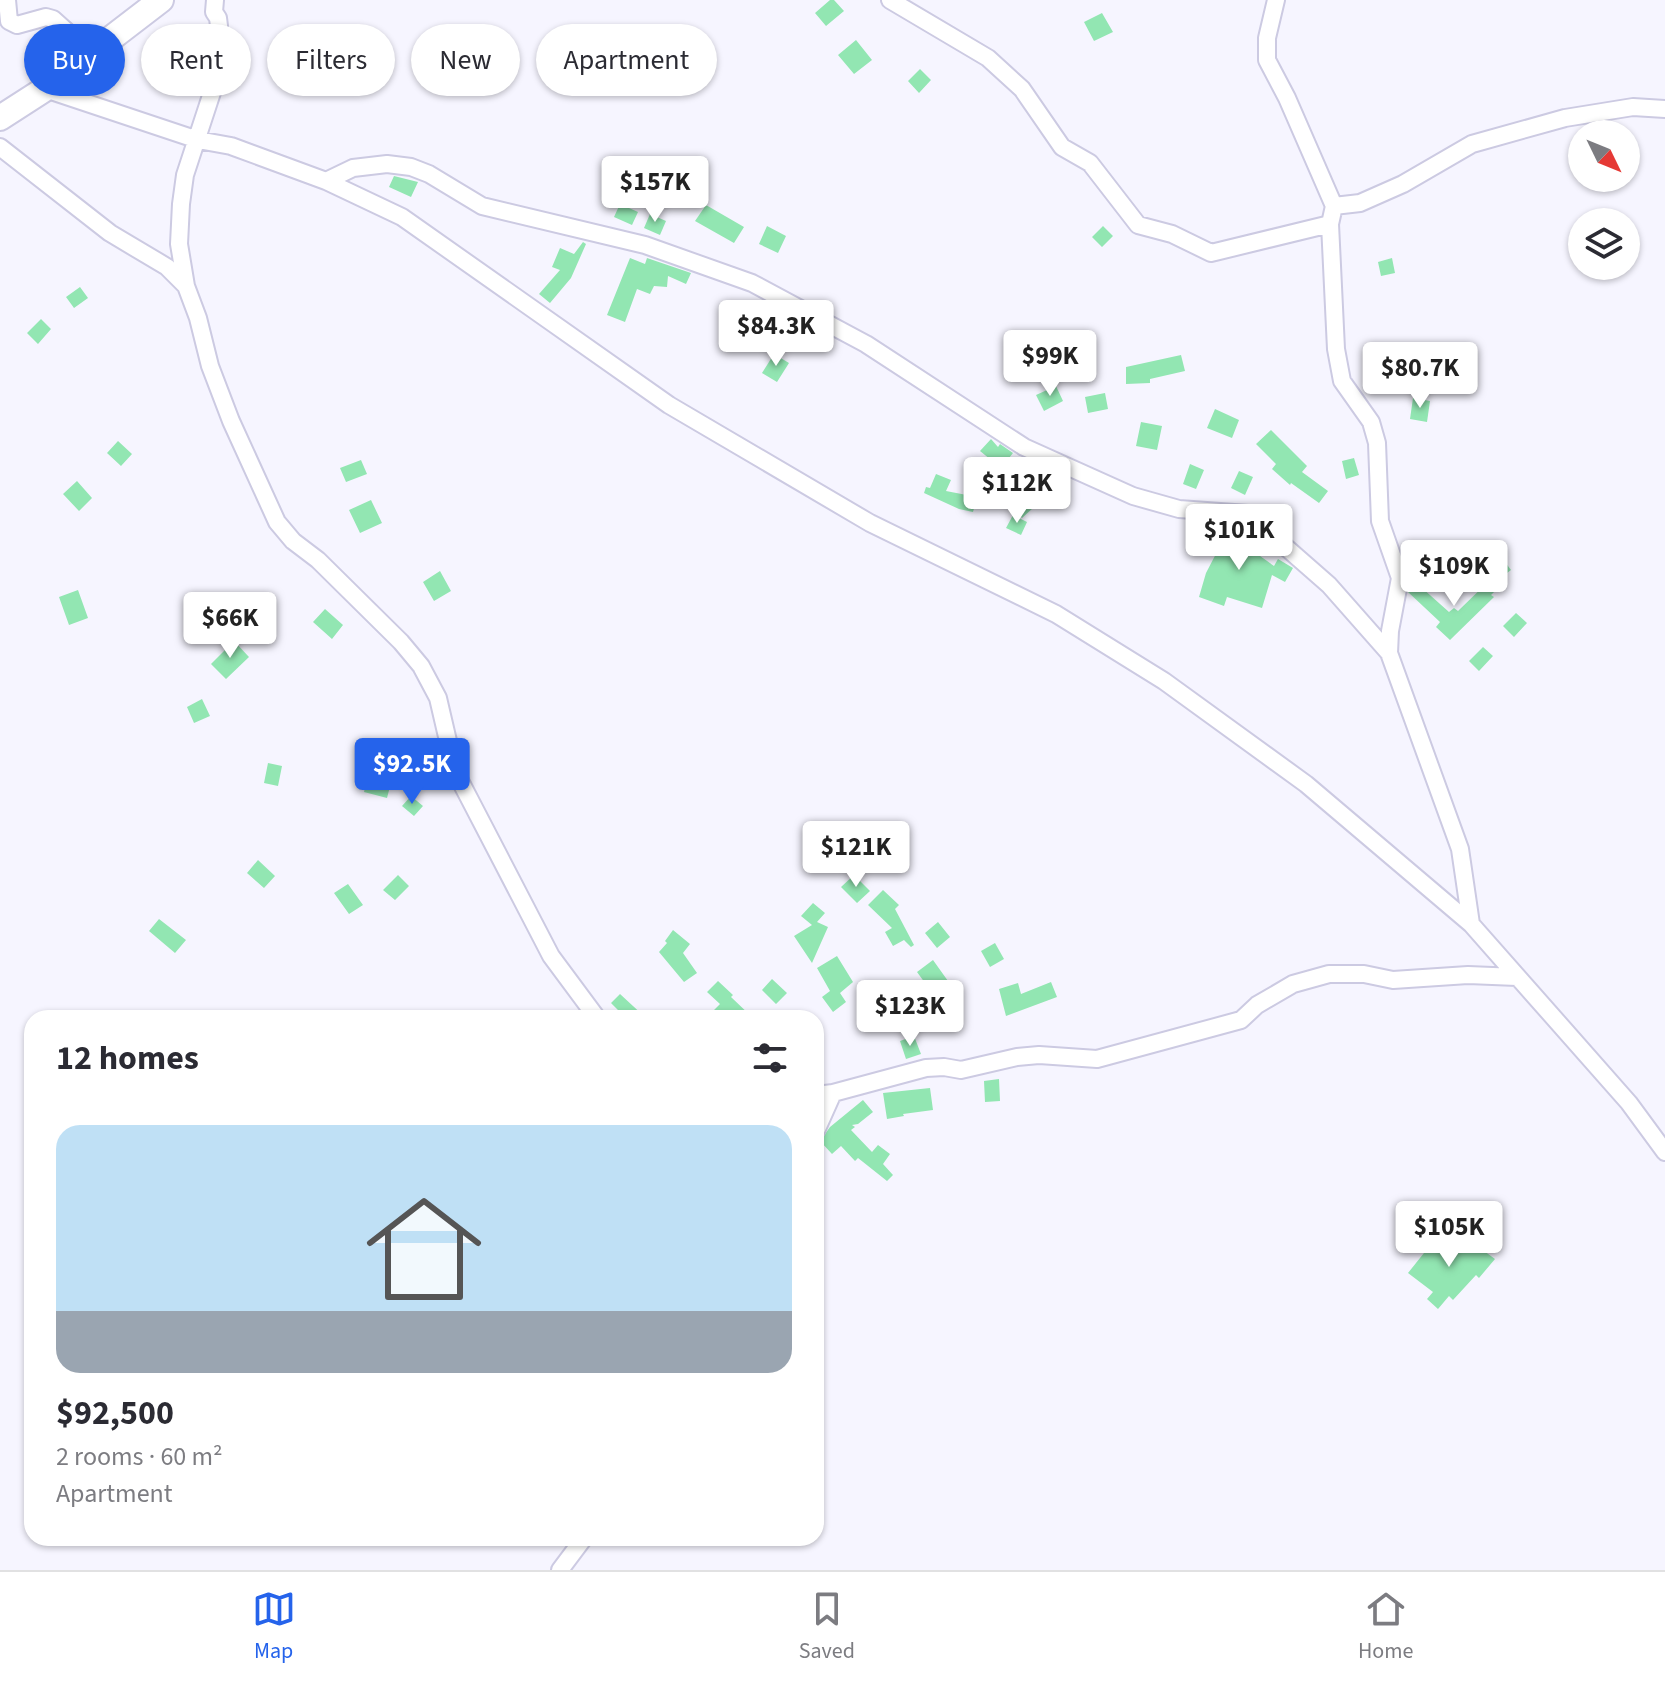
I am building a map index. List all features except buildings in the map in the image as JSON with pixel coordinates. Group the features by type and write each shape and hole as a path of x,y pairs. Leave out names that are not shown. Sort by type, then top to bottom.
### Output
{"street":[{"path":"7,0 9,21 17,25 46,17 59,24"},
{"path":"125,28 161,0"},
{"path":"215,0 214,12 219,26 216,42 221,65 185,175 179,244 186,286 226,407 277,522 293,541 318,560 401,642 421,666 438,698 455,771 551,956 591,1010"},
{"path":"890,0 988,58 1022,89 1062,147 1090,163 1138,225 1172,234 1211,253 1330,224"},
{"path":"1276,0 1267,38 1267,60 1334,206 1330,224 1336,349 1342,381 1371,422 1377,443 1380,521 1400,578 1389,653"},
{"path":"0,118 34,96"},
{"path":"66,96 198,140 231,146 326,181 402,217 682,413 870,523 1056,614 1164,681 1306,784 1471,924 1629,1103 1665,1152"},
{"path":"1334,206 1360,203 1403,184 1472,144 1565,118 1633,107 1665,109"},
{"path":"0,147 110,233 167,267 186,286"},
{"path":"326,181 353,168 387,164 411,167 429,174 482,206 645,245 752,283 866,344 1024,447 1133,496 1179,509 1248,514 1329,585 1389,653 1460,849 1471,924"},
{"path":"824,1094 926,1068 961,1070 1030,1056 1097,1059 1241,1020 1257,1005 1293,984 1329,974 1364,974 1393,980 1468,975 1517,977"},
{"path":"560,1570 578,1546"}]}
